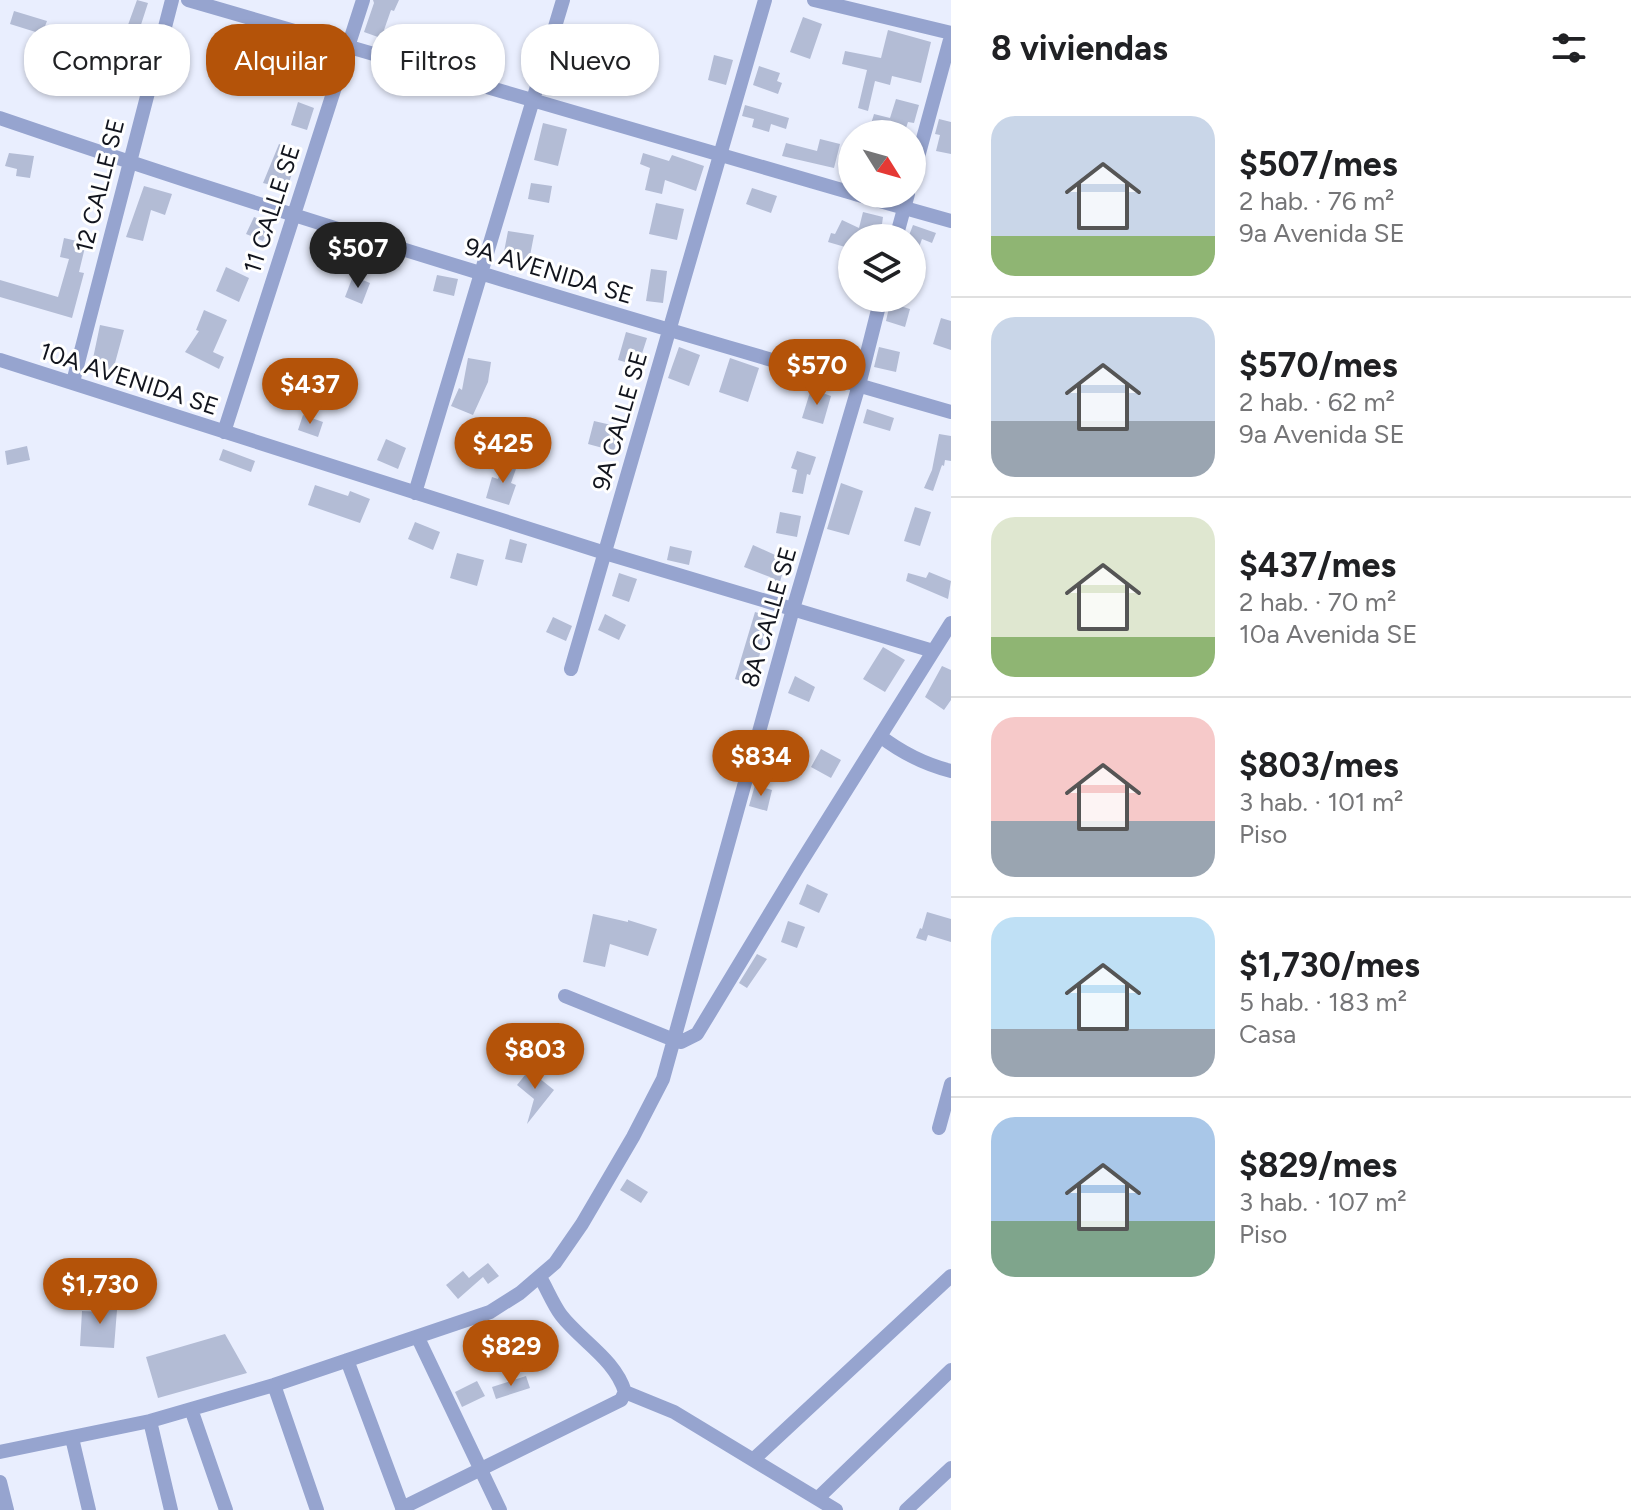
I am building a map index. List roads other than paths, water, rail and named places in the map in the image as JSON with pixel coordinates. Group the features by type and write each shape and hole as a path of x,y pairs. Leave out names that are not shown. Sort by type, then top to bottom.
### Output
{"street":[{"name":"12 CALLE SE","path":"73,382 172,0"},
{"path":"188,0 270,24"},
{"name":"11 CALLE SE","path":"355,25 363,0"},
{"path":"415,493 563,0"},
{"name":"9A CALLE SE","path":"571,669 765,0"},
{"path":"814,0 951,35 926,127"},
{"path":"355,49 838,190"},
{"name":"11 CALLE SE","path":"224,432 332,96"},
{"name":"9A AVENIDA SE","path":"0,118 293,216 669,331 951,412"},
{"path":"922,208 951,221"},
{"name":"8A CALLE SE","path":"0,1452 150,1421 418,1338 490,1312 555,1263 582,1224 663,1079 877,312"},
{"name":"10A AVENIDA SE","path":"0,360 605,553 933,651"},
{"path":"565,996 674,1040 690,1040 702,1027 951,623"},
{"path":"880,736 918,761 951,771"},
{"path":"939,1128 951,1084"},
{"path":"754,1459 951,1276"},
{"path":"540,1277 562,1316 604,1359 622,1382 625,1392"},
{"path":"418,1338 500,1510"},
{"path":"347,1360 402,1509 615,1405 625,1392"},
{"path":"818,1498 951,1370"},
{"path":"274,1385 317,1510"},
{"path":"625,1392 674,1412 836,1510"},
{"path":"191,1409 226,1510"},
{"path":"150,1421 171,1510"},
{"path":"72,1438 89,1510"},
{"path":"906,1510 951,1468"},
{"path":"0,1482 7,1510"}]}
